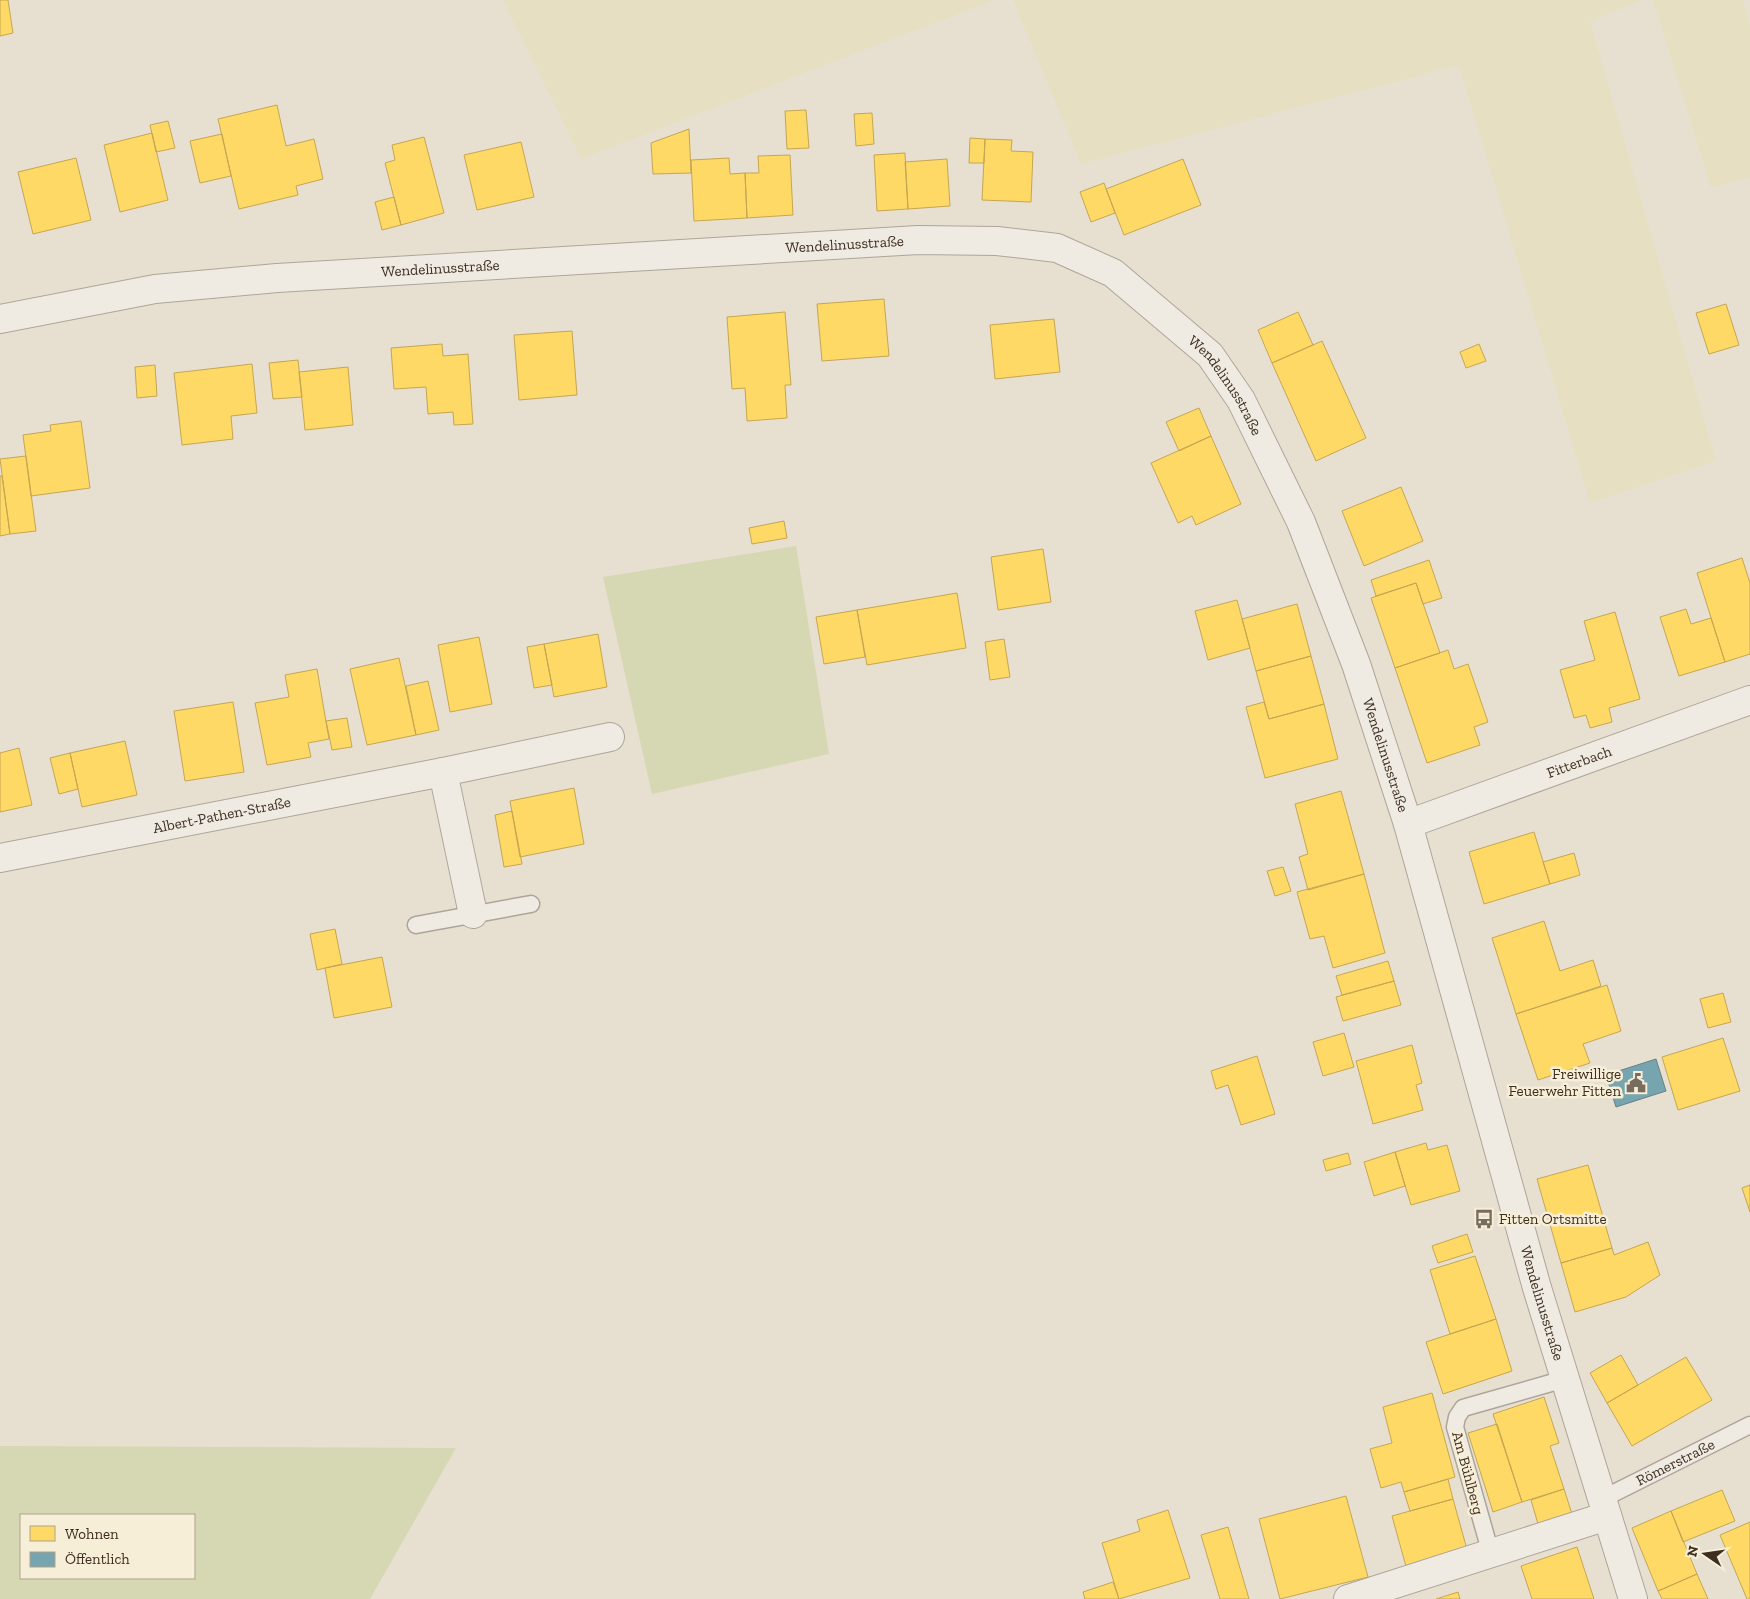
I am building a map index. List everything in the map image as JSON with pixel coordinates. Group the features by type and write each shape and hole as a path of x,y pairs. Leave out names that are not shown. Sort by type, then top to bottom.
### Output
{"street":[{"name":"Wendelinusstraße","path":"0,319 155,288 277,278 918,240 997,241 1057,248 1113,273 1210,355 1241,400 1301,522 1356,664 1408,824 1537,1288 1633,1599"},
{"name":"Fitterbach","path":"1408,824 1750,700"},
{"name":"Albert-Pathen-Straße","path":"0,858 443,772 610,737"},
{"path":"443,772 473,914"},
{"path":"1348,1599 1394,1593 1605,1507"}],"lane":[{"path":"416,925 532,904"},
{"name":"Am Bühlberg","path":"1491,1554 1455,1427 1457,1417 1463,1408 1565,1379"},
{"name":"Römerstraße","path":"1605,1507 1750,1425"}],"shaded area":[{"path":"503,0 994,0 581,159"},
{"path":"1013,0 1642,0 1590,21 1716,461 1590,503 1459,65 1081,164"},
{"path":"1653,0 1743,0 1750,26 1750,177 1711,188"}],"green space":[{"path":"796,546 829,754 652,794 603,577"},
{"path":"0,1446 456,1448 370,1599 0,1599"}],"building: Wohnen":[{"path":"0,0 8,0 13,33 0,36"},
{"path":"277,105 286,146 314,139 323,179 296,186 298,195 239,209 218,119"},
{"path":"806,110 809,148 787,149 785,111"},
{"path":"872,113 874,144 856,146 854,114"},
{"path":"168,121 175,148 156,152 150,125"},
{"path":"689,129 691,173 653,174 651,143"},
{"path":"152,133 168,200 120,212 104,145"},
{"path":"222,134 231,176 200,183 190,141"},
{"path":"424,137 444,213 401,225 385,163 395,160 392,145"},
{"path":"970,138 985,139 984,163 969,163"},
{"path":"985,139 1012,140 1011,151 1033,152 1031,202 982,200"},
{"path":"521,142 534,197 477,210 464,155"},
{"path":"905,153 908,209 877,211 874,155"},
{"path":"790,155 793,215 747,218 745,173 759,173 758,156"},
{"path":"76,158 91,220 33,234 18,172"},
{"path":"729,158 730,174 745,173 747,218 694,221 691,160"},
{"path":"947,159 950,206 908,209 905,162"},
{"path":"1183,159 1201,205 1124,235 1106,189"},
{"path":"1104,183 1115,213 1091,222 1080,192"},
{"path":"394,197 401,225 382,230 375,202"},
{"path":"884,299 889,356 822,361 817,304"},
{"path":"1726,304 1739,345 1709,354 1696,313"},
{"path":"785,312 791,385 785,385 787,418 747,421 745,388 732,389 727,317"},
{"path":"1298,312 1313,345 1272,363 1258,330"},
{"path":"1054,319 1060,372 995,379 990,325"},
{"path":"572,331 577,395 519,400 514,335"},
{"path":"1322,341 1366,438 1316,461 1272,363"},
{"path":"442,344 443,356 468,354 473,424 454,425 453,412 428,414 426,387 394,389 391,348"},
{"path":"1479,344 1486,361 1466,368 1460,352"},
{"path":"298,360 302,397 273,399 269,363"},
{"path":"252,364 257,413 231,416 233,439 182,445 174,373"},
{"path":"155,365 157,396 137,398 135,367"},
{"path":"348,367 353,425 305,430 299,372"},
{"path":"1199,408 1211,436 1179,451 1166,422"},
{"path":"81,421 90,488 31,496 23,435 51,431 50,425"},
{"path":"1211,436 1241,504 1196,525 1192,516 1178,523 1151,463"},
{"path":"26,456 36,531 10,534 0,459"},
{"path":"0,476 2,476 10,534 0,536"},
{"path":"1401,487 1423,541 1364,566 1342,511"},
{"path":"784,521 787,538 752,544 749,528"},
{"path":"1043,549 1051,602 998,610 991,557"},
{"path":"1742,558 1750,583 1750,654 1725,662 1697,573"},
{"path":"1429,560 1442,598 1423,604 1416,583 1376,596 1371,580"},
{"path":"1416,583 1440,653 1395,668 1371,598"},
{"path":"957,593 966,648 867,665 857,610"},
{"path":"1237,600 1250,648 1208,660 1195,611"},
{"path":"1297,604 1311,656 1256,671 1242,619"},
{"path":"1686,609 1691,624 1711,618 1725,662 1679,676 1660,617"},
{"path":"857,610 865,657 824,664 816,617"},
{"path":"1615,612 1640,699 1609,708 1612,722 1590,728 1586,715 1574,718 1560,670 1595,660 1584,621"},
{"path":"598,634 607,687 554,697 544,644"},
{"path":"479,637 492,704 450,712 438,645"},
{"path":"1004,639 1010,677 990,680 985,642"},
{"path":"544,644 552,685 534,688 527,647"},
{"path":"1448,650 1454,669 1468,664 1488,722 1474,727 1480,745 1427,763 1395,668"},
{"path":"1311,656 1324,704 1269,719 1256,671"},
{"path":"399,658 416,735 367,745 350,669"},
{"path":"317,669 329,739 308,743 311,757 267,765 255,703 289,697 285,675"},
{"path":"428,681 439,730 416,735 406,686"},
{"path":"233,702 244,772 185,781 174,711"},
{"path":"1264,702 1269,719 1324,704 1338,759 1265,778 1246,707"},
{"path":"347,718 352,747 332,750 326,721"},
{"path":"125,741 137,795 82,807 70,753"},
{"path":"19,748 32,805 0,812 0,753"},
{"path":"70,753 78,789 59,794 50,758"},
{"path":"574,788 584,844 520,857 510,801"},
{"path":"1341,791 1364,874 1308,890 1299,857 1308,854 1295,804"},
{"path":"512,811 522,864 504,867 495,815"},
{"path":"1534,832 1550,884 1484,904 1469,852"},
{"path":"1574,853 1580,875 1550,884 1543,862"},
{"path":"1283,867 1291,891 1275,896 1267,871"},
{"path":"1364,874 1385,953 1333,968 1324,936 1310,939 1297,892"},
{"path":"1544,921 1560,971 1593,960 1601,986 1516,1014 1492,938"},
{"path":"335,929 342,964 317,970 310,934"},
{"path":"382,957 392,1007 334,1018 325,968"},
{"path":"1388,961 1394,981 1342,995 1336,976"},
{"path":"1394,981 1401,1005 1343,1021 1336,997"},
{"path":"1607,985 1621,1031 1583,1044 1590,1063 1538,1080 1516,1014"},
{"path":"1723,993 1731,1022 1708,1028 1700,999"},
{"path":"1344,1033 1354,1067 1323,1076 1313,1042"},
{"path":"1723,1038 1740,1091 1678,1110 1662,1057"},
{"path":"1412,1045 1422,1083 1416,1085 1423,1110 1373,1124 1356,1061"},
{"path":"1257,1056 1275,1114 1241,1125 1228,1085 1216,1089 1211,1071"},
{"path":"1426,1143 1428,1150 1447,1145 1460,1191 1411,1205 1395,1152"},
{"path":"1395,1152 1405,1186 1374,1196 1364,1162"},
{"path":"1348,1153 1351,1164 1326,1171 1323,1160"},
{"path":"1588,1165 1612,1248 1561,1263 1537,1179"},
{"path":"1750,1185 1750,1212 1742,1188"},
{"path":"1467,1234 1473,1252 1438,1263 1432,1246"},
{"path":"1648,1242 1660,1275 1626,1297 1575,1312 1561,1263 1612,1248 1614,1255"},
{"path":"1475,1256 1496,1319 1450,1334 1430,1270"},
{"path":"1496,1319 1512,1371 1443,1394 1426,1342"},
{"path":"1621,1355 1638,1385 1607,1403 1590,1373"},
{"path":"1686,1357 1712,1400 1632,1446 1607,1403"},
{"path":"1432,1393 1455,1477 1404,1492 1401,1482 1381,1488 1370,1449 1392,1443 1383,1407"},
{"path":"1544,1397 1559,1443 1550,1446 1564,1489 1522,1502 1493,1414"},
{"path":"1497,1424 1522,1502 1493,1512 1468,1433"},
{"path":"1448,1479 1453,1499 1410,1511 1404,1492"},
{"path":"1564,1489 1572,1514 1538,1524 1531,1500"},
{"path":"1722,1490 1735,1521 1683,1542 1671,1511"},
{"path":"1346,1496 1368,1577 1280,1599 1259,1519"},
{"path":"1453,1499 1468,1553 1407,1570 1392,1516"},
{"path":"1168,1510 1190,1578 1119,1599 1102,1543 1140,1531 1137,1520"},
{"path":"1671,1511 1697,1574 1658,1591 1632,1528"},
{"path":"1750,1522 1750,1599 1747,1599 1720,1535"},
{"path":"1228,1527 1249,1599 1220,1599 1201,1535"},
{"path":"1577,1547 1594,1599 1532,1599 1521,1566"},
{"path":"1697,1574 1708,1599 1662,1599 1658,1591"},
{"path":"1113,1582 1119,1599 1085,1599 1083,1592"},
{"path":"1458,1592 1460,1599 1436,1599"}],"building: Öffentlich":[{"name":"Freiwillige Feuerwehr Fitten","path":"1656,1059 1666,1091 1616,1107 1606,1075"}],"place":[{"name":"Freiwillige Feuerwehr Fitten","path":"1636,1083"},
{"name":"Fitten Ortsmitte","path":"1484,1219"}]}
